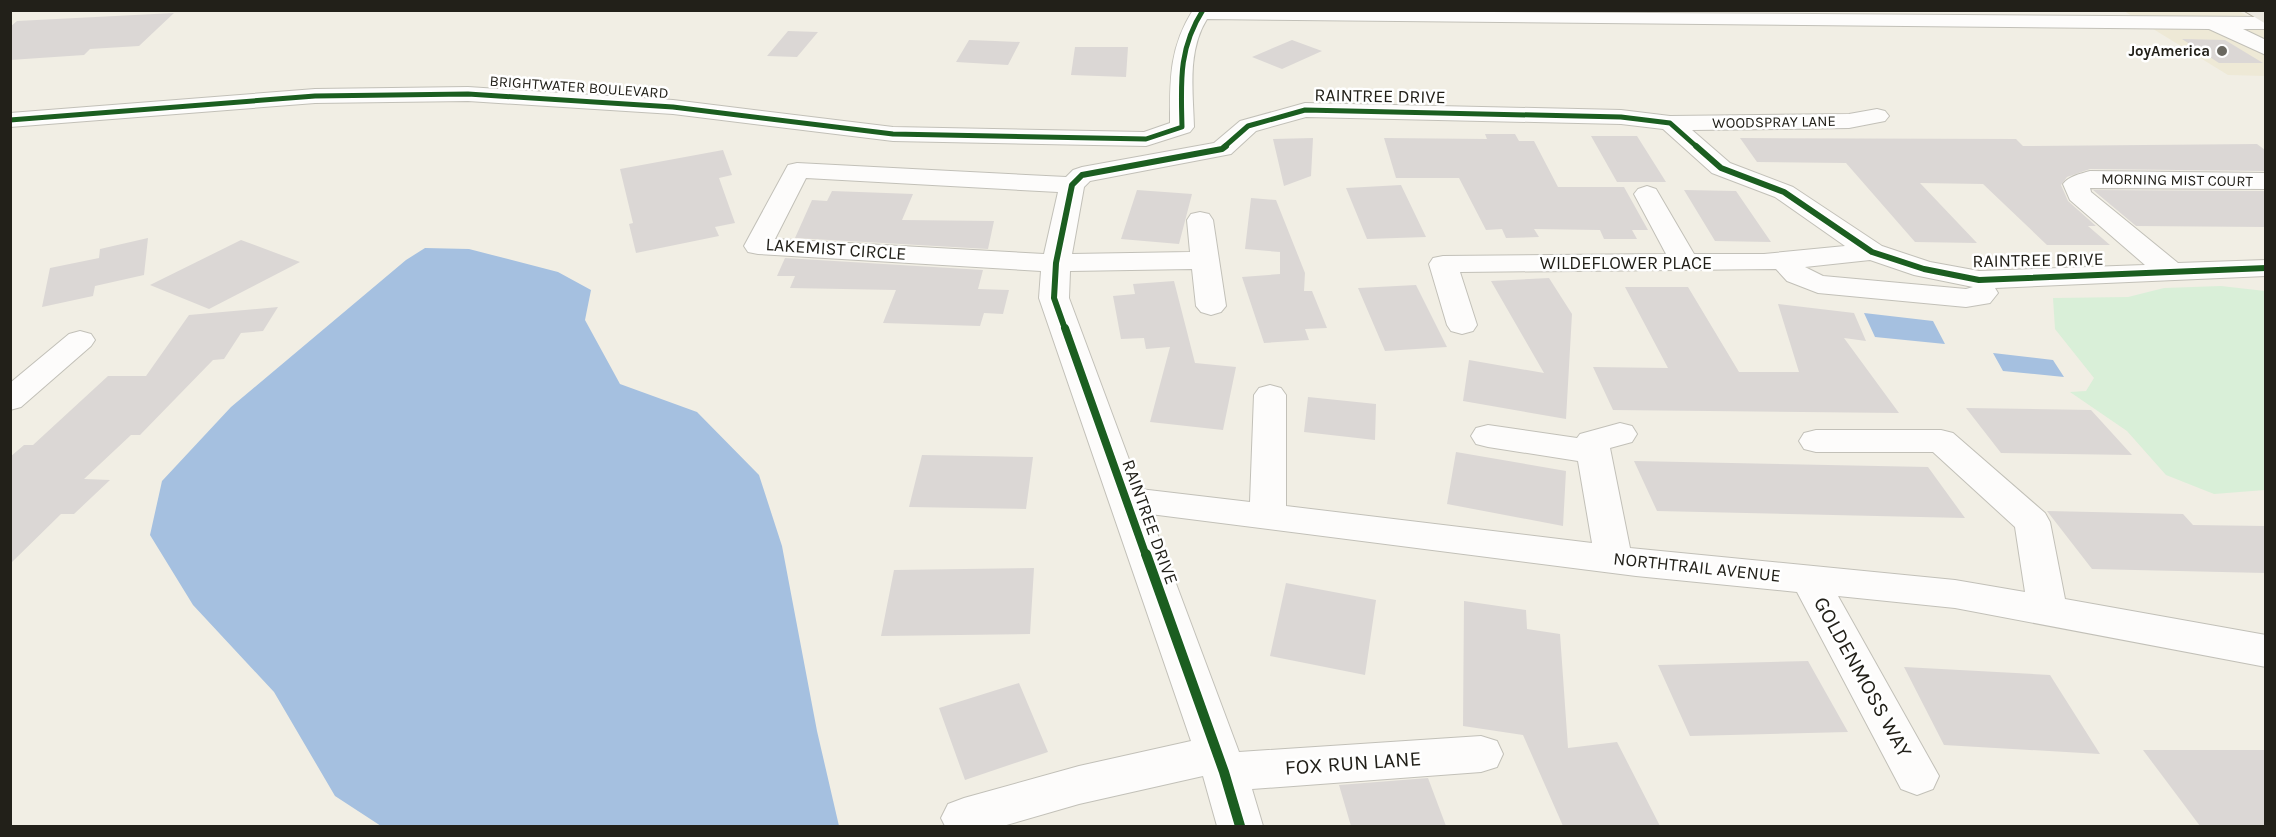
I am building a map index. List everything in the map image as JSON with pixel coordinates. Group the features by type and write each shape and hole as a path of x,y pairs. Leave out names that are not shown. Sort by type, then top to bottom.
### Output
{"main road":[{"path":"2253,10 2265,18"}],"street":[{"path":"2184,10 2203,22 2241,35 2265,48"},
{"path":"1202,12 1656,19 2265,23"},
{"name":"BRIGHTWATER BOULEVARD","path":"10,120 315,96 468,94 673,107 893,134 1146,139 1182,128 1181,67 1191,29 1202,12"},
{"name":"RAINTREE DRIVE","path":"1240,826 1221,763 1054,298 1056,263 1072,185 1082,175 1222,149 1248,126 1305,110 1621,117 1670,123 1721,168 1784,192 1872,252 1924,269 1979,280 2265,268"},
{"name":"WOODSPRAY LANE","path":"1670,123 1849,121 1877,116"},
{"name":"LAKEMIST CIRCLE","path":"1056,263 758,246 797,170 1072,185"},
{"name":"MORNING MIST COURT","path":"2170,271 2079,195 2076,184 2090,179 2265,181"},
{"path":"1647,194 1685,263"},
{"path":"1200,220 1211,306"},
{"name":"WILDEFLOWER PLACE","path":"1462,325 1443,264 1685,263 1783,260 1872,252"},
{"path":"1783,260 1797,275 1818,284 1966,298 1980,297 1984,293 1979,280"},
{"path":"1056,263 1205,261"},
{"path":"10,400 80,340"},
{"path":"1268,517 1270,395"},
{"path":"1488,436 1607,443 1613,559"},
{"path":"1816,441 1941,441 2032,522 2048,610"},
{"name":"NORTHTRAIL AVENUE","path":"1126,499 1613,559 1955,594 2265,651"},
{"name":"GOLDENMOSS WAY","path":"1809,578 1917,776"},
{"name":"FOX RUN LANE","path":"964,818 1079,785 1221,763 1481,754"}],"shaded area":[{"path":"2124,11 2239,11 2265,26 2265,76 2228,75"}],"green space":[{"path":"2221,286 2265,291 2265,490 2214,494 2166,475 2127,431 2070,392 2086,391 2094,378 2055,329 2053,298 2128,297 2164,288"}],"water":[{"path":"425,248 469,249 558,272 591,290 585,320 620,384 697,412 759,475 782,546 817,731 839,826 381,826 335,796 274,692 193,605 150,535 162,481 231,407 406,260"},
{"path":"1864,313 1933,321 1945,344 1875,337"},
{"path":"1993,353 2053,360 2064,377 2003,371"}],"building":[{"path":"174,13 139,46 90,49 84,55 10,60 10,27 17,21"},
{"path":"788,31 818,32 797,57 767,56"},
{"name":"JoyAmerica","path":"2182,39 2225,40 2263,63 2219,63"},
{"path":"969,40 1020,42 1008,65 956,62"},
{"path":"1292,40 1322,51 1282,69 1252,57"},
{"path":"1075,47 1128,47 1126,77 1071,75"},
{"path":"1485,134 1515,134 1519,141 1534,141 1558,187 1624,187 1648,230 1632,230 1637,239 1604,239 1600,230 1534,229 1539,237 1506,238 1502,229 1486,230 1459,178 1396,178 1384,138 1487,139"},
{"path":"1591,136 1637,136 1666,182 1617,182"},
{"path":"1313,138 1311,176 1284,186 1273,139"},
{"path":"1740,138 2016,139 2023,146 2257,144 2265,150 2265,171 2090,169 2067,177 2061,185 2068,201 2096,226 2088,226 2110,245 2047,245 1983,184 1920,183 1977,243 1915,242 1846,163 1757,162"},
{"path":"723,150 732,175 719,178 735,223 715,227 719,236 636,253 629,224 633,223 620,169"},
{"path":"1401,185 1426,237 1367,239 1346,188"},
{"path":"1137,190 1192,194 1179,244 1121,239"},
{"path":"1684,190 1736,191 1771,242 1715,241"},
{"path":"2093,190 2265,191 2265,227 2136,226"},
{"path":"832,191 913,194 902,220 994,221 988,249 795,238 812,200 827,201"},
{"path":"1251,198 1276,200 1305,273 1304,291 1312,291 1327,328 1305,329 1309,340 1264,343 1242,277 1280,274 1280,252 1245,249"},
{"path":"148,238 144,275 95,286 93,296 42,307 50,268 99,258 100,249"},
{"path":"241,240 300,262 209,309 150,285"},
{"path":"785,258 983,270 978,289 1009,290 1003,314 984,313 980,326 883,323 896,290 790,288 795,276 777,276"},
{"path":"1549,278 1572,314 1566,419 1463,401 1469,360 1544,373 1491,281"},
{"path":"1174,281 1195,363 1236,367 1223,430 1150,422 1170,347 1146,349 1144,338 1121,339 1113,296 1135,294 1133,284"},
{"path":"1416,285 1447,347 1385,351 1358,288"},
{"path":"1625,287 1688,287 1739,372 1799,372 1778,304 1854,313 1866,341 1844,338 1899,413 1613,410 1593,367 1668,368"},
{"path":"278,307 263,331 241,333 224,359 213,360 140,435 131,435 84,479 110,480 74,514 61,514 10,564 10,457 24,445 33,445 108,376 146,376 189,315"},
{"path":"1308,397 1376,404 1375,440 1304,432"},
{"path":"1966,408 2091,410 2132,455 2001,453"},
{"path":"1456,452 1566,471 1563,526 1447,504"},
{"path":"922,455 1033,457 1026,509 909,507"},
{"path":"1634,461 1928,467 1965,518 1657,511"},
{"path":"2047,511 2183,514 2193,525 2265,526 2265,573 2092,569"},
{"path":"1034,568 1030,634 881,636 894,570"},
{"path":"1286,583 1376,600 1365,675 1270,656"},
{"path":"1464,601 1526,610 1527,629 1560,634 1568,748 1617,742 1660,826 1563,826 1523,735 1463,726"},
{"path":"1808,661 1848,732 1690,736 1658,665"},
{"path":"1904,667 2050,675 2100,754 1944,745"},
{"path":"1019,683 1048,752 965,780 939,708"},
{"path":"2143,750 2265,750 2265,826 2200,826"},
{"path":"1428,778 1446,826 1351,826 1339,785"}],"cycle path":[{"path":"10,120 315,96 468,94 673,107 893,134 1146,139 1182,127 1181,67 1191,29 1203,10"},
{"path":"1240,826 1224,772 1054,298 1056,263 1072,185 1082,175 1222,149 1248,126 1305,110 1621,117 1670,123 1721,168 1784,192 1872,252 1924,269 1979,280 2266,268"}],"place":[{"name":"JoyAmerica","path":"2222,51"}]}
